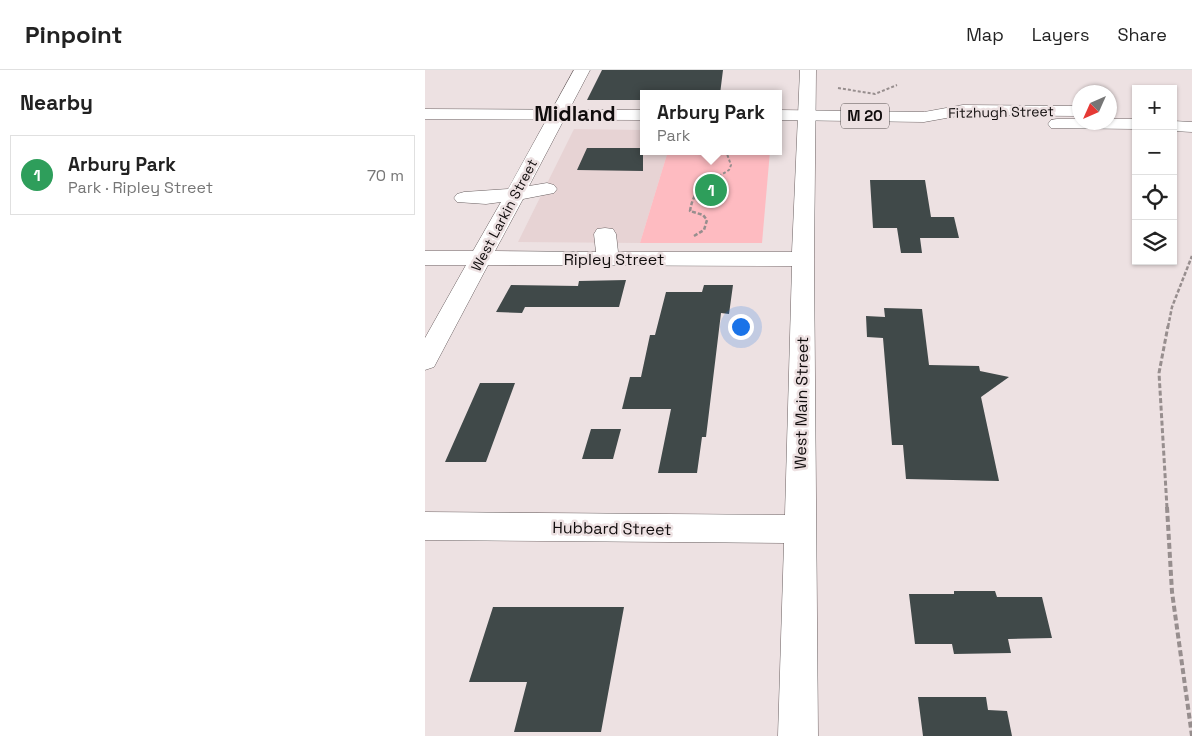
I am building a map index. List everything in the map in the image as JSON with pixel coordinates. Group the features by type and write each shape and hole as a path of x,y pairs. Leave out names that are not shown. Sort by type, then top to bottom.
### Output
{"main road":[{"name":"West Larkin Street","path":"425,361 582,70"},
{"name":"West Main Street","path":"798,736 803,259 808,70"},
{"name":"Fitzhugh Street","path":"807,116 924,117 962,124 1072,112"},
{"path":"1117,112 1132,113"},
{"path":"425,114 640,115"},
{"name":"M 20","path":"782,115 807,116"},
{"path":"1177,115 1192,116"},
{"name":"Fitzhugh Street","path":"1032,117 1132,124"},
{"path":"1177,126 1192,127"},
{"path":"464,198 515,194 547,189"},
{"path":"605,234 608,259"},
{"name":"Ripley Street","path":"425,258 803,259"},
{"name":"Hubbard Street","path":"425,526 800,529"}],"path":[{"path":"838,88 875,94 897,85"},
{"path":"691,237 698,235 707,226 707,220 703,216 689,211 693,197 699,188 729,170 731,165 727,155"},
{"path":"1192,256 1172,307 1159,373 1172,592 1192,736"}],"shaded area":[{"path":"574,129 640,130 640,155 667,155 640,243 518,242"},
{"path":"667,155 770,155 762,243 640,243"}],"building":[{"path":"602,70 723,70 720,90 640,90 640,100 587,100"},
{"path":"587,148 640,148 640,155 643,155 643,171 577,170"},
{"path":"870,180 925,180 931,217 954,217 959,238 920,238 922,253 901,253 897,228 873,228"},
{"path":"626,280 619,307 525,307 522,313 496,312 511,285 578,286 579,281"},
{"path":"704,285 733,285 729,314 721,313 706,437 702,437 697,473 658,473 671,409 622,409 630,377 641,377 650,335 655,335 666,292 702,292"},
{"path":"884,308 922,309 929,365 979,366 980,371 1009,377 981,397 999,481 906,479 903,445 892,445 883,338 867,337 866,316 885,317"},
{"path":"480,383 515,383 486,462 445,462"},
{"path":"591,429 621,429 613,459 582,459"},
{"path":"954,591 995,591 997,597 1042,597 1052,638 1008,639 1011,653 954,654 952,644 915,644 909,594 954,594"},
{"path":"493,607 624,607 601,732 514,732 527,682 469,682"},
{"path":"918,697 986,697 988,710 1007,711 1012,736 923,736"}],"place":[{"name":"Arbury Park","path":"711,190"}],"district":[{"name":"Midland","path":"575,114"}]}
